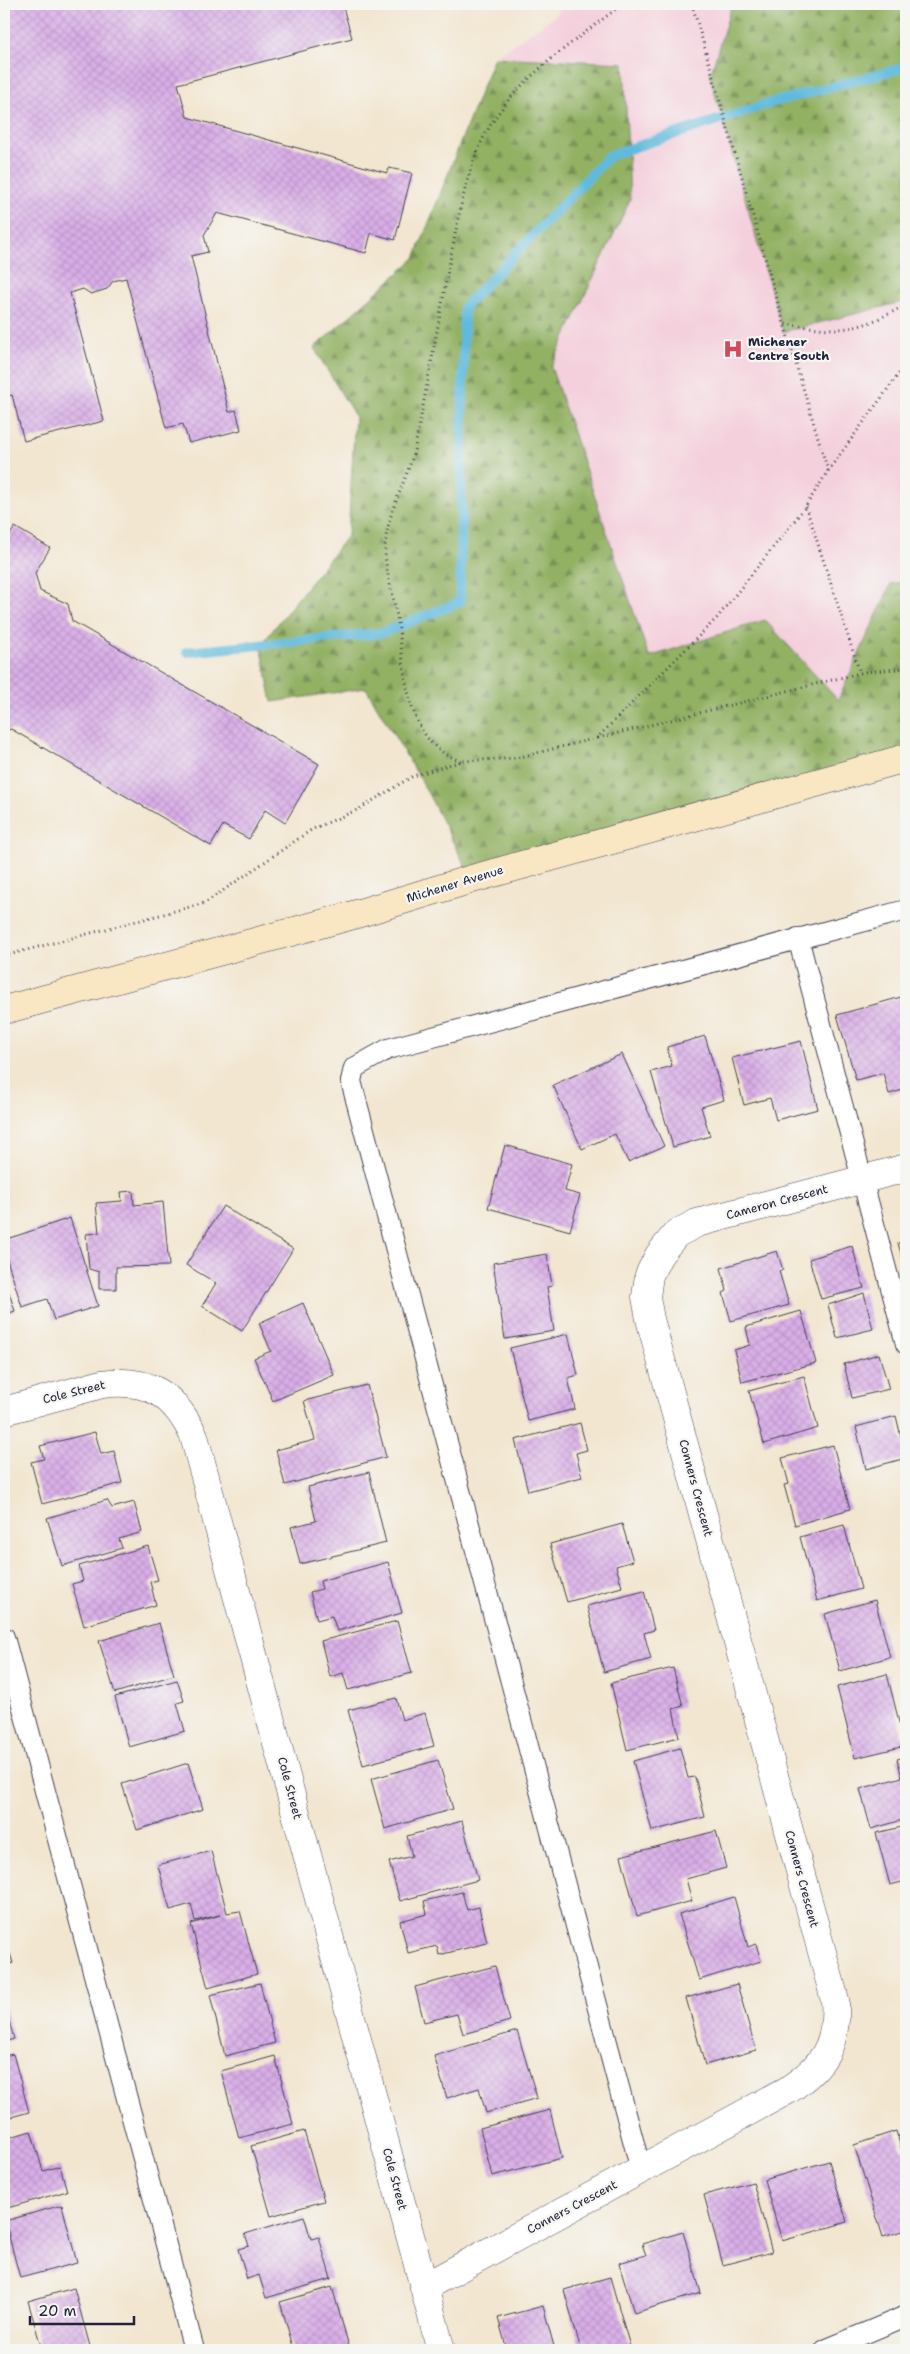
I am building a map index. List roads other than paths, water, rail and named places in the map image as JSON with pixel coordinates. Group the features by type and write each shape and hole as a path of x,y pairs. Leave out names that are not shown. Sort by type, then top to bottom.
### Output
{"street":[{"name":"Michener Avenue","path":"4,1010 350,916 472,878 906,758"},
{"name":"Cameron Crescent","path":"659,1255 676,1234 697,1223 906,1168"},
{"name":"Conners Crescent","path":"424,2287 788,2090 808,2076 824,2058 832,2040 836,2018 835,2000 650,1319 646,1296 648,1275 659,1255"},
{"name":"Cole Street","path":"4,1411 102,1384 118,1382 142,1385 172,1400 185,1417 194,1436 441,2350"}],"lane":[{"path":"640,2170 351,1081 354,1068 388,1050 906,910"},
{"path":"798,938 906,1344"},
{"path":"4,1637 194,2350"},
{"path":"824,2350 906,2316"}],"waterway":[{"path":"187,652 382,633 460,602 464,307 610,155 774,102 906,67"}],"place":[{"name":"Michener Centre South","path":"733,349"}]}
